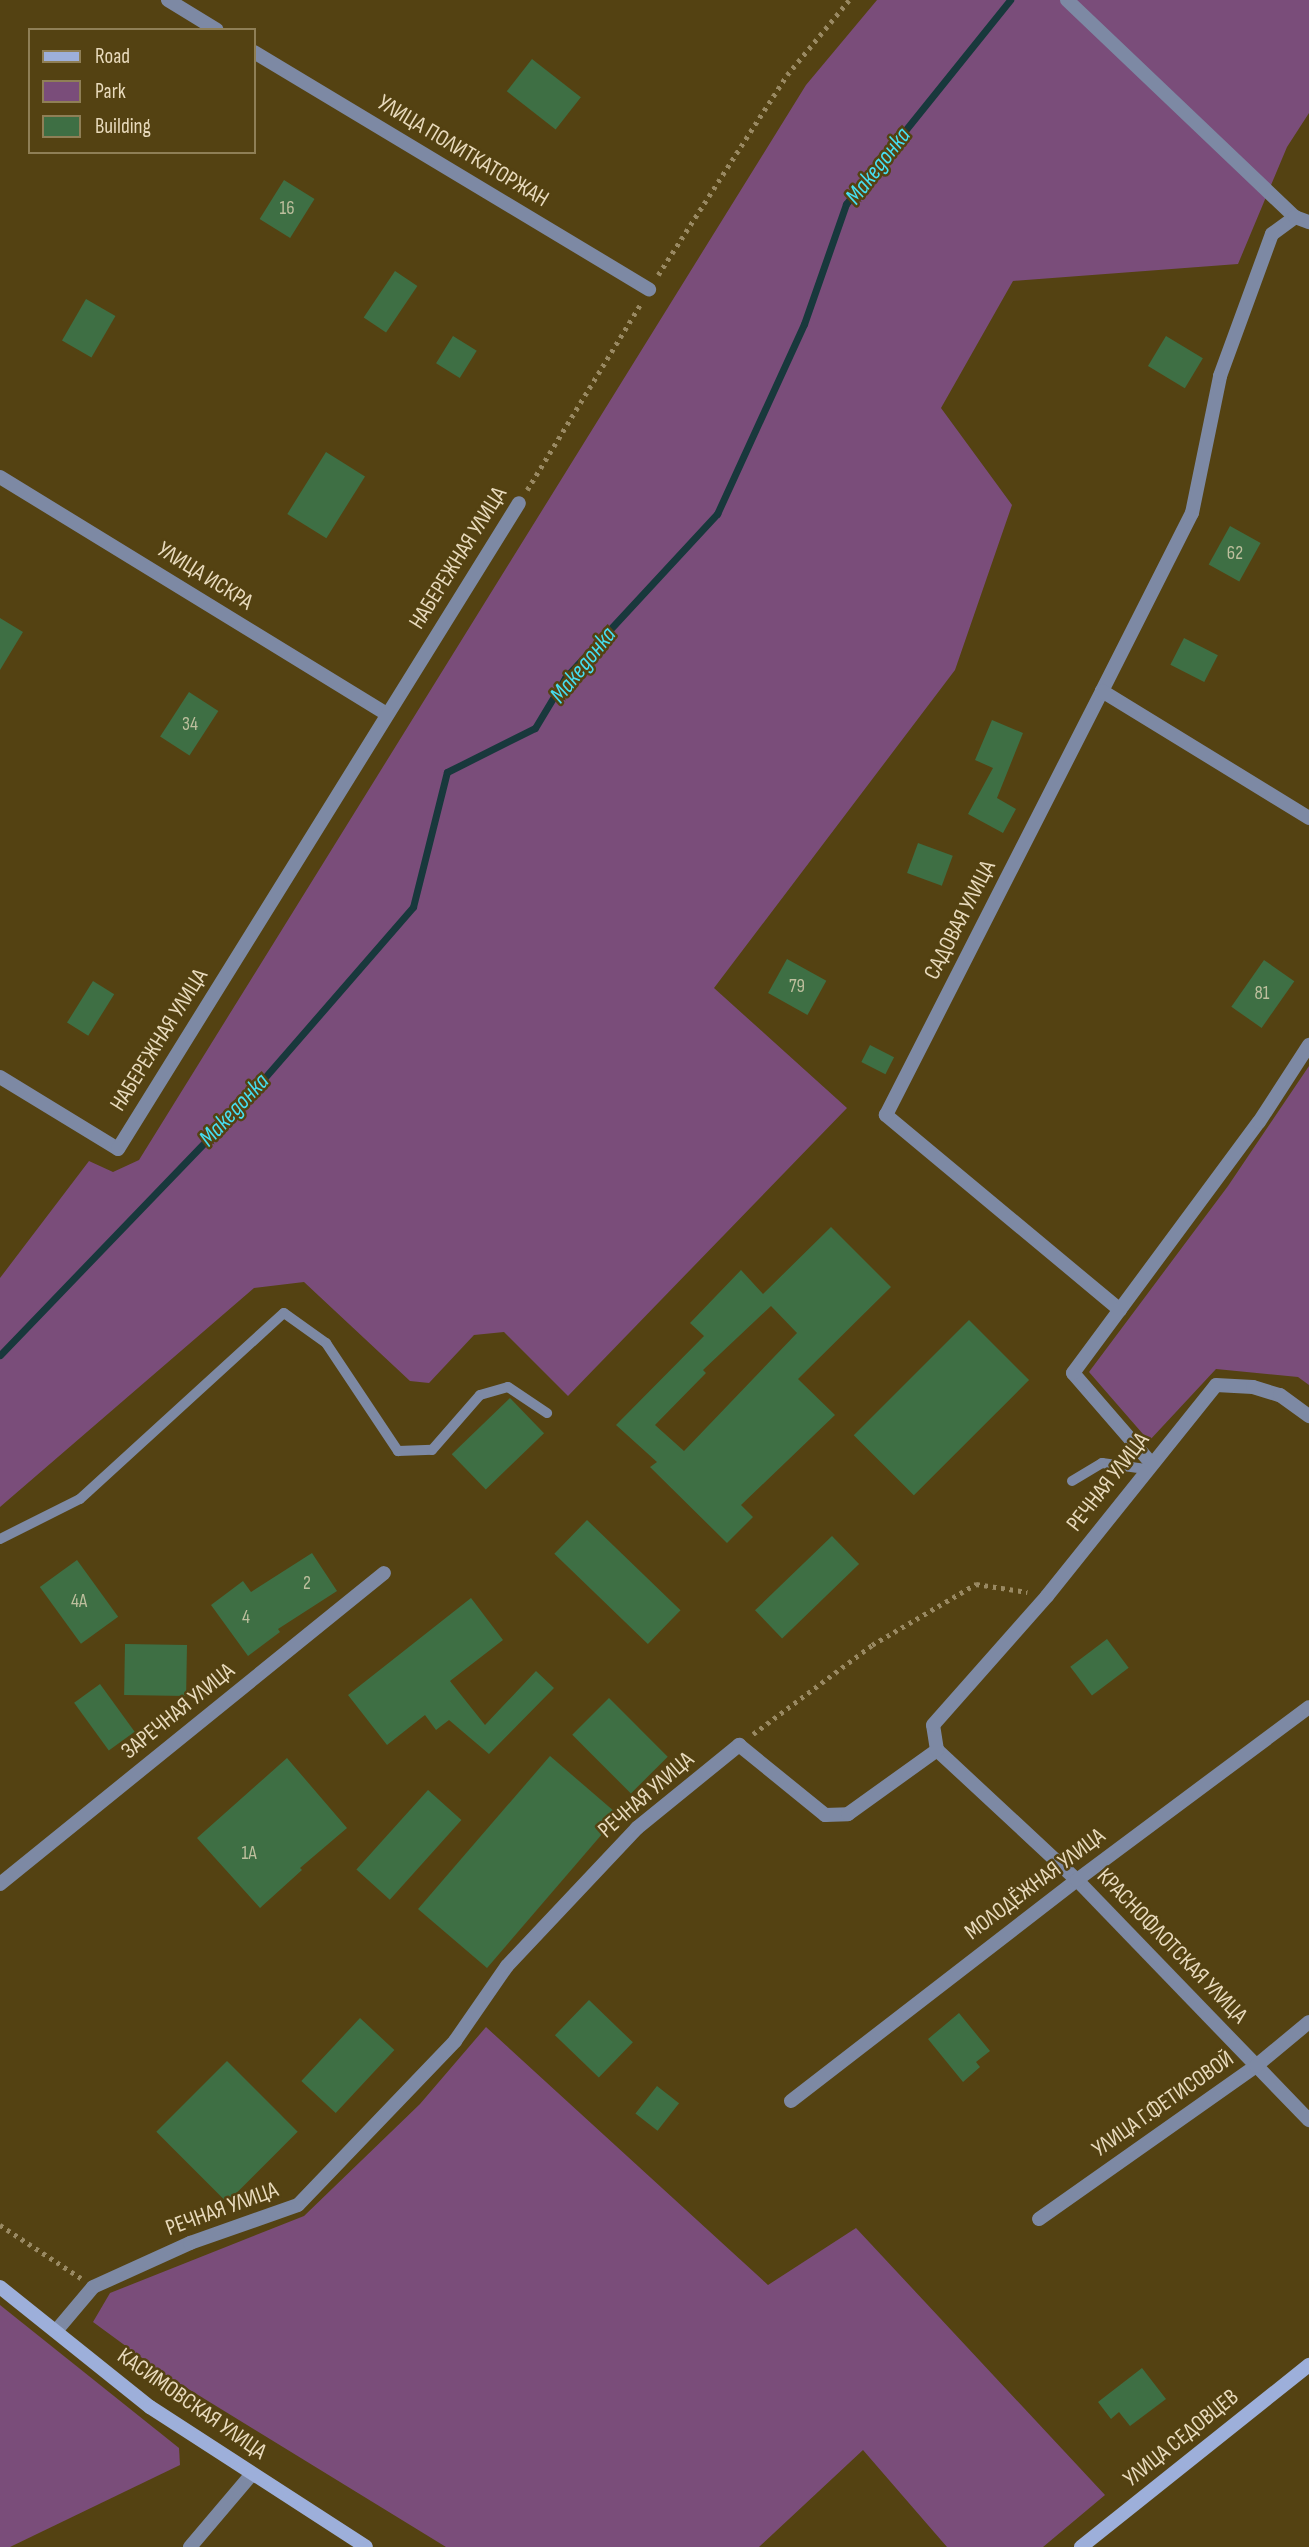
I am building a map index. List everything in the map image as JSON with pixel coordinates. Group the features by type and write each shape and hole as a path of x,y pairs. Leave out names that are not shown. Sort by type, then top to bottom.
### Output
{"main road":[{"name":"КАСИМОВСКАЯ УЛИЦА","path":"0,2287 150,2407 366,2547"},
{"name":"УЛИЦА СЕДОВЦЕВ","path":"1084,2546 1309,2365"}],"street":[{"path":"168,0 214,28"},
{"path":"1067,0 1302,220 1272,234 1220,376 1192,513 1102,691 1309,818"},
{"name":"УЛИЦА ПОЛИТКАТОРЖАН","path":"256,53 649,289"},
{"name":"УЛИЦА ИСКРА","path":"0,477 387,714"},
{"name":"НАБЕРЕЖНАЯ УЛИЦА","path":"0,1077 118,1149 519,503"},
{"name":"САДОВАЯ УЛИЦА","path":"1102,691 887,1115 1120,1310"},
{"path":"1148,1466 1073,1373 1259,1122 1309,1045"},
{"name":"РЕЧНАЯ УЛИЦА","path":"937,1750 933,1725 1047,1596 1148,1466 1216,1385 1253,1387 1280,1395 1309,1416"},
{"name":"ЗАРЕЧНАЯ УЛИЦА","path":"0,1884 384,1573"},
{"name":"МОЛОДЁЖНАЯ УЛИЦА","path":"791,2101 1077,1880 1309,1707"},
{"path":"739,1745 825,1815 848,1814 937,1750"},
{"name":"РЕЧНАЯ УЛИЦА","path":"56,2331 93,2287 190,2243 298,2205 455,2041 507,1966 637,1828 739,1745"},
{"name":"КРАСНОФЛОТСКАЯ УЛИЦА","path":"937,1750 1077,1880 1309,2120"},
{"name":"УЛИЦА Г.ФЕТИСОВОЙ","path":"1040,2219 1256,2066 1309,2022"},
{"path":"190,2547 252,2474"}],"lane":[{"path":"0,1539 79,1499 284,1313 326,1343 398,1451 432,1450 480,1395 508,1387 547,1413"},
{"path":"1072,1481 1102,1464 1148,1466"}],"path":[{"name":"НАБЕРЕЖНАЯ УЛИЦА","path":"519,503 649,289 787,75 849,0"},
{"path":"739,1745 872,1645 976,1584 1047,1596"},
{"path":"0,2225 93,2287"}],"green space":[{"path":"877,0 1309,0 1309,113 1287,147 1238,264 1013,281 941,408 1012,505 955,670 714,988 847,1108 568,1396 504,1332 474,1335 429,1383 410,1381 304,1282 254,1288 0,1507 0,1278 89,1161 113,1172 139,1160 806,85"},
{"path":"1309,1066 1309,1385 1298,1377 1216,1369 1149,1441 1089,1372 1228,1186"},
{"path":"486,2027 768,2285 856,2228 1105,2495 1043,2547 947,2547 863,2450 759,2547 446,2547 164,2374 93,2322 110,2293 304,2216 420,2104"},
{"path":"0,2305 179,2448 180,2465 10,2547 0,2547"}],"building":[{"path":"532,59 581,97 556,129 507,91"},
{"path":"284,180 315,199 290,238 260,219"},
{"path":"395,271 417,286 386,333 364,317"},
{"path":"86,299 115,316 91,358 62,341"},
{"path":"453,336 477,351 460,378 436,363"},
{"path":"1166,336 1203,358 1185,388 1148,366"},
{"path":"326,452 365,476 326,538 287,514"},
{"path":"1230,526 1261,543 1239,581 1209,564"},
{"path":"0,618 23,632 0,670"},
{"path":"1184,638 1218,655 1204,682 1170,665"},
{"path":"189,692 218,711 189,756 160,736"},
{"path":"992,720 1023,733 997,798 1016,809 1003,833 968,814 993,768 975,760"},
{"path":"918,843 953,856 942,886 907,873"},
{"path":"787,959 826,981 807,1015 768,993"},
{"path":"1264,960 1294,981 1262,1028 1231,1007"},
{"path":"93,981 114,994 88,1036 67,1023"},
{"path":"870,1045 894,1057 885,1074 861,1062"},
{"path":"831,1227 891,1287 798,1379 835,1415 741,1505 753,1517 727,1543 650,1467 657,1462 616,1425 704,1336 690,1323 741,1270 763,1294","holes":["771,1306 797,1333 684,1451 655,1425 706,1373 703,1370"]},
{"path":"969,1320 1029,1380 914,1495 854,1435"},
{"path":"510,1398 544,1433 486,1490 452,1454"},
{"path":"587,1520 681,1610 648,1644 554,1554"},
{"path":"832,1536 859,1564 782,1638 755,1610"},
{"path":"312,1553 337,1591 278,1629 280,1632 248,1656 211,1605 243,1581 251,1592"},
{"path":"77,1560 118,1617 81,1644 40,1587"},
{"path":"471,1598 503,1640 450,1681 485,1725 536,1671 554,1688 489,1754 449,1720 436,1730 425,1715 387,1745 348,1695"},
{"path":"1107,1639 1129,1668 1092,1695 1070,1667"},
{"path":"125,1644 187,1645 186,1696 124,1695"},
{"path":"100,1684 135,1732 109,1751 74,1703"},
{"path":"609,1698 668,1757 631,1793 572,1735"},
{"path":"550,1756 615,1812 615,1819 487,1968 418,1909"},
{"path":"287,1758 347,1828 300,1868 302,1870 260,1908 197,1838"},
{"path":"428,1790 461,1820 390,1900 356,1870"},
{"path":"589,2000 633,2042 599,2078 555,2035"},
{"path":"959,2013 990,2051 976,2062 980,2067 963,2082 928,2039"},
{"path":"360,2018 394,2050 336,2113 301,2081"},
{"path":"227,2061 298,2132 227,2202 156,2132"},
{"path":"657,2086 679,2103 658,2131 635,2114"},
{"path":"1142,2368 1166,2399 1130,2426 1119,2412 1111,2419 1098,2402"}],"waterway":[{"name":"Македонка","path":"0,1355 247,1098 413,907 447,772 535,728 565,678 717,514 804,324 846,204 1010,0"}]}
